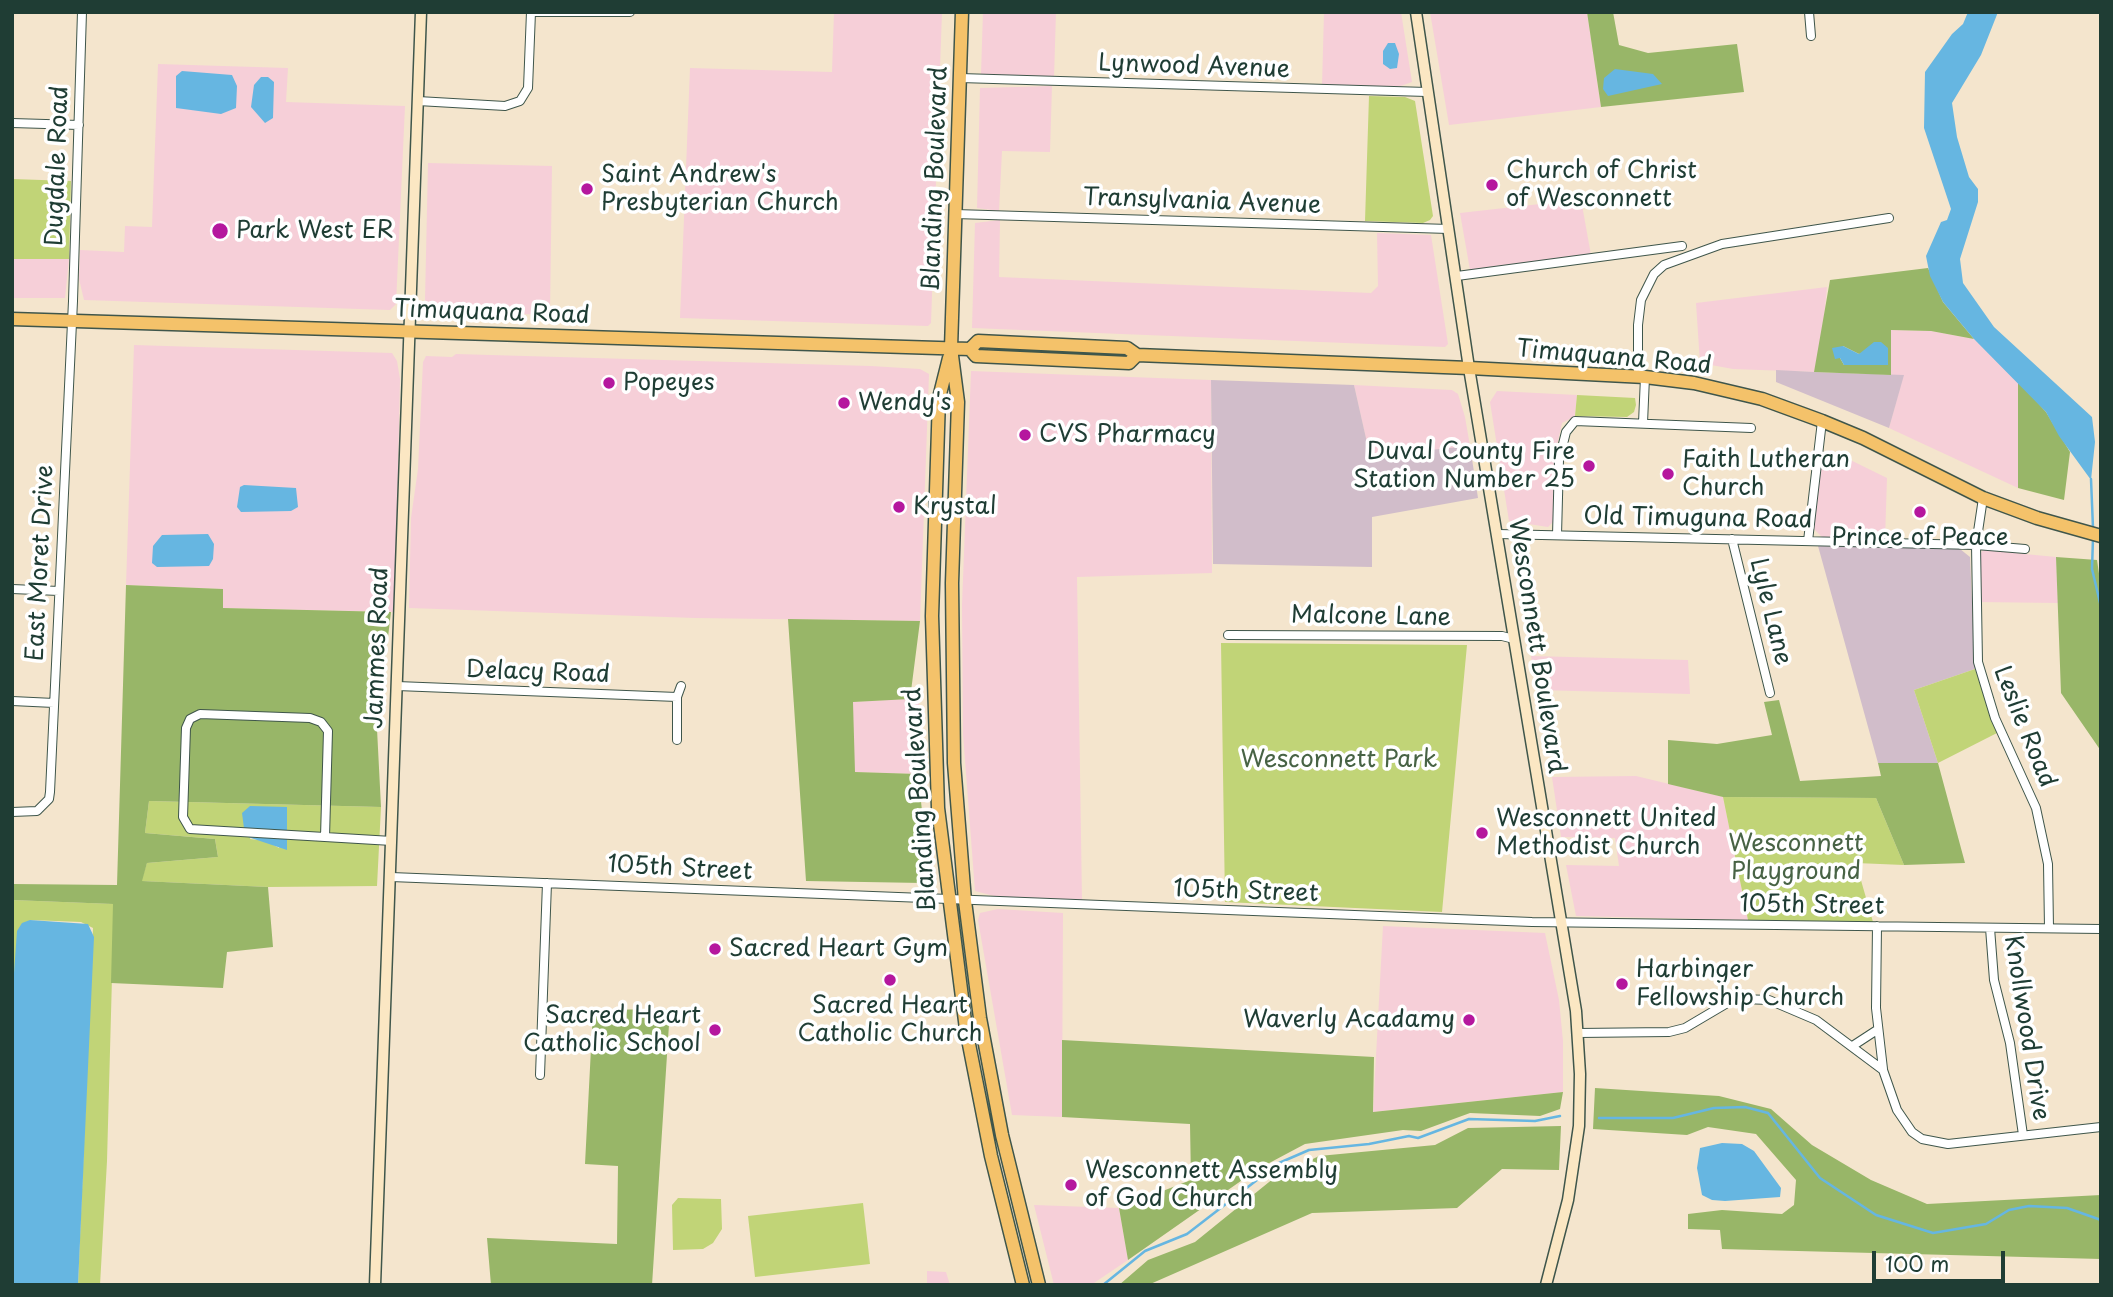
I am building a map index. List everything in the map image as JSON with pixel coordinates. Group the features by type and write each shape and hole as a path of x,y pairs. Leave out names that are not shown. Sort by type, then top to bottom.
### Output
{"main road":[{"name":"Blanding Boulevard","path":"962,12 951,348 958,402 952,583 954,763 965,901 990,1082 1039,1285"},
{"name":"Timuquana Road","path":"12,319 970,349 978,341 1127,348 1138,355 1642,377 1726,390 1822,421 1863,438 1983,498 2053,523 2101,536"},
{"name":"Blanding Boulevard","path":"951,348 939,398 933,639 938,808 948,900 976,1084 1023,1285"},
{"path":"933,639 940,654 941,700 953,715"},
{"path":"934,717 948,737 954,763"}],"street":[{"name":"Dugdale Road","path":"72,321 82,12"},
{"name":"Jammes Road","path":"375,1285 421,12"},
{"path":"418,101 505,106 520,101 528,88 533,12 629,12"},
{"name":"Wesconnett Boulevard","path":"1416,12 1469,368 1578,1033 1580,1074 1575,1159 1546,1285"},
{"path":"1809,12 1811,36"},
{"name":"Lynwood Avenue","path":"960,78 1427,92"},
{"path":"12,123 79,125"},
{"name":"Transylvania Avenue","path":"955,214 1449,229"},
{"path":"1643,423 1638,325 1641,300 1654,274 1664,265 1723,244 1889,218"},
{"path":"1457,276 1682,246"},
{"name":"East Moret Drive","path":"12,812 37,811 50,792 72,321"},
{"path":"1558,535 1559,460 1569,426 1581,420 1751,428"},
{"path":"1808,541 1822,421"},
{"name":"Leslie Road","path":"1983,498 1976,545 1978,662 1995,718 2036,808 2048,864 2049,928"},
{"name":"Old Timuguna Road","path":"1498,534 1976,545 2025,549"},
{"name":"Lyle Lane","path":"1732,539 1770,693"},
{"path":"12,589 59,591"},
{"name":"Malcone Lane","path":"1228,635 1502,636 1514,639"},
{"name":"Delacy Road","path":"397,686 677,697"},
{"path":"677,740 677,697 681,686"},
{"path":"12,701 54,703"},
{"path":"324,837 328,732 321,722 310,718 200,714 190,719 186,728 183,817 190,829 324,837 392,841"},
{"name":"105th Street","path":"390,877 1561,922 2101,929"},
{"path":"541,1075 547,883"},
{"path":"1877,926 1877,1030 1883,1070 1897,1110 1912,1132 1922,1139 1948,1144 2101,1127"},
{"name":"Knollwood Drive","path":"1990,928 1994,980 2010,1043 2023,1135"},
{"path":"1578,1033 1669,1032 1685,1028 1729,1002 1756,998 1801,1012 1854,1045 1883,1070"},
{"path":"1854,1045 1877,1030"},
{"path":"976,1084 990,1082"},
{"path":"1009,1231 1023,1227"}],"shaded area":[{"path":"834,12 942,12 931,323 928,326 680,318 690,68 832,72"},
{"path":"983,12 1056,12 1054,78 981,74"},
{"path":"1324,12 1401,12 1412,82 1398,87 1322,86"},
{"path":"1430,12 1587,12 1601,107 1449,125"},
{"path":"158,64 288,68 286,102 405,106 396,304 390,310 84,300 79,279 80,250 124,252 125,226 152,227"},
{"path":"1052,86 1050,152 1002,151 999,211 977,208 980,88"},
{"path":"428,163 552,166 550,315 430,311 425,300"},
{"path":"1540,204 1582,205 1591,255 1470,270 1460,213"},
{"path":"1000,220 999,277 1371,293 1378,286 1377,233 1431,235 1448,344 1445,347 972,328 975,223"},
{"path":"12,259 69,259 65,298 12,298"},
{"path":"1827,287 1822,337 1814,372 1733,369 1700,363 1696,303"},
{"path":"1891,330 1931,331 1974,339 2018,381 2018,488 1889,428 1903,376 1891,375"},
{"path":"134,345 392,353 397,361 400,379 395,612 222,608 222,589 126,585"},
{"path":"456,354 871,366 920,369 929,374 920,621 695,618 409,608 411,518 418,469 423,362 426,356 452,357"},
{"path":"1776,370 1904,375 1889,428 1776,382"},
{"path":"971,371 1211,380 1212,573 1077,577 1082,901 998,897 975,891 963,734 962,605"},
{"path":"1211,380 1354,385 1370,456 1470,446 1478,498 1372,517 1372,567 1213,564"},
{"path":"1354,385 1452,390 1458,394 1470,446 1370,457"},
{"path":"1497,391 1577,395 1575,416 1562,423 1555,454 1553,522 1548,527 1509,521 1490,402"},
{"path":"1830,450 1887,478 1885,539 1822,537 1812,527 1821,459"},
{"path":"1818,546 1960,549 1970,557 1975,669 1914,690 1938,763 1878,763"},
{"path":"1983,550 2056,557 2058,603 1977,602 1979,556"},
{"path":"1531,656 1688,660 1690,694 1537,690"},
{"path":"919,698 918,774 854,772 853,702"},
{"path":"1636,776 1723,797 1748,920 1576,916 1566,865 1619,866 1615,838 1561,837 1552,777"},
{"path":"998,909 1063,913 1062,1117 1012,1115 978,920 980,913"},
{"name":"Waverly Acadamy","path":"1383,926 1545,933 1559,1000 1563,1041 1563,1092 1373,1112"},
{"path":"1034,1205 1119,1208 1128,1260 1091,1285 1054,1285"},
{"path":"927,1271 946,1272 950,1285 927,1285"}],"green space":[{"path":"1587,12 1613,12 1619,45 1648,53 1737,44 1744,92 1601,107"},
{"path":"1369,96 1405,97 1415,101 1433,216 1430,220 1423,223 1365,221"},
{"path":"12,179 71,181 69,259 12,259"},
{"path":"1928,268 1943,302 1974,339 1931,331 1891,330 1891,375 1814,372 1830,280","holes":["1843,346 1859,354 1888,348 1888,365 1844,365 1840,358"]},
{"path":"2018,381 2046,412 2070,452 2064,500 2018,488"},
{"path":"1577,395 1635,398 1636,405 1634,412 1627,417 1575,416"},
{"path":"2056,557 2097,560 2101,587 2101,751 2061,693"},
{"path":"126,585 223,589 223,608 391,612 377,729 381,807 149,801 145,833 215,839 218,857 147,863 142,881 268,887 273,947 227,952 223,988 111,983 113,904 12,900 12,884 117,885"},
{"path":"788,619 920,621 910,699 853,702 855,772 918,774 929,875 923,883 806,881"},
{"name":"Wesconnett Park","path":"1221,643 1467,645 1442,912 1225,902"},
{"path":"1975,669 1997,733 1938,763 1914,690"},
{"path":"1779,700 1800,781 1881,776 1878,763 1938,763 1965,863 1904,865 1876,798 1723,797 1668,784 1668,740 1717,744 1772,735 1764,702"},
{"name":"Wesconnett Playground","path":"1723,797 1876,798 1904,865 1856,863 1873,922 1748,920"},
{"path":"149,801 381,807 377,886 268,887 141,881 147,863 218,857 215,839 145,833","holes":["262,807 287,807 287,821 279,848 266,841 250,839"]},
{"path":"12,900 114,904 107,1161 100,1285 78,1285 93,928 81,922 30,920 12,1001"},
{"path":"670,1009 652,1285 491,1285 487,1238 617,1244 618,1166 585,1164 593,1010"},
{"path":"1062,1040 1374,1057 1373,1112 1563,1092 1560,1109 1540,1116 1470,1113 1421,1131 1403,1130 1305,1144 1258,1169 1128,1260 1119,1208 1191,1180 1190,1124 1062,1117"},
{"path":"1595,1088 1719,1096 1771,1109 1812,1145 1871,1180 1927,1204 2101,1195 2101,1259 1722,1249 1720,1230 1688,1229 1688,1214 1722,1210 1782,1214 1794,1205 1796,1180 1756,1134 1708,1127 1687,1135 1593,1129"},
{"path":"1561,1126 1559,1170 1502,1169 1457,1208 1312,1213 1148,1285 1119,1285 1148,1260 1195,1242 1274,1178 1319,1156 1435,1145 1468,1128"},
{"path":"678,1198 721,1199 722,1229 713,1243 703,1249 673,1250 672,1205"},
{"path":"863,1203 870,1264 755,1277 748,1216"}],"water":[{"path":"1968,12 1998,12 1981,55 1952,103 1957,137 1969,177 1978,189 1978,202 1960,259 1963,283 1994,327 2092,417 2095,442 2091,480 2059,436 2046,412 1974,339 1943,302 1930,276 1926,256 1941,222 1947,220 1951,209 1924,128 1925,72 1952,34 1963,24"},
{"path":"1388,43 1395,43 1399,54 1397,68 1390,69 1383,64 1383,51"},
{"path":"1615,69 1653,74 1662,84 1608,96 1603,89 1604,78"},
{"path":"182,71 232,75 237,86 236,108 221,114 176,108 176,76"},
{"path":"261,77 268,77 274,82 273,118 265,123 251,107 254,85"},
{"path":"1874,342 1881,342 1888,348 1888,365 1844,365 1840,358 1835,359 1832,348 1843,346 1859,354"},
{"path":"240,487 296,488 298,507 291,511 241,512 237,507"},
{"path":"208,534 214,544 213,559 209,566 157,567 152,563 153,546 162,535"},
{"path":"250,806 287,807 287,850 245,836 242,813"},
{"path":"30,920 88,924 94,937 78,1285 12,1285 12,1001 17,931 22,923"},
{"path":"1722,1143 1742,1144 1754,1151 1781,1188 1780,1197 1725,1201 1712,1200 1702,1195 1697,1168 1700,1148"}],"waterway":[{"path":"2091,479 2093,528"},
{"path":"2093,538 2092,569 2101,607"},
{"path":"1599,1118 1673,1118 1714,1108 1745,1107 1768,1113 1820,1178 1876,1215 1933,1233 1986,1224 2009,1210 2029,1206 2067,1208 2101,1220"},
{"path":"1103,1285 1145,1251 1187,1234 1279,1163 1309,1150 1369,1144 1409,1136 1418,1138 1469,1119 1535,1121 1560,1116"}],"place":[{"name":"Church of Christ of Wesconnett","path":"1492,185"},
{"name":"Saint Andrew's Presbyterian Church","path":"587,189"},
{"name":"Park West ER","path":"220,231"},
{"name":"Popeyes","path":"609,383"},
{"name":"Wendy's","path":"844,403"},
{"name":"CVS Pharmacy","path":"1025,435"},
{"name":"Duval County Fire Station Number 25","path":"1589,466"},
{"name":"Faith Lutheran Church","path":"1668,474"},
{"name":"Krystal","path":"899,507"},
{"name":"Prince of Peace","path":"1920,512"},
{"name":"Wesconnett United Methodist Church","path":"1482,833"},
{"name":"Sacred Heart Gym","path":"715,949"},
{"name":"Sacred Heart Catholic Church","path":"890,980"},
{"name":"Harbinger Fellowship Church","path":"1622,984"},
{"name":"Waverly Acadamy","path":"1469,1020"},
{"name":"Sacred Heart Catholic School","path":"715,1030"},
{"name":"Wesconnett Assembly of God Church","path":"1071,1185"}]}
